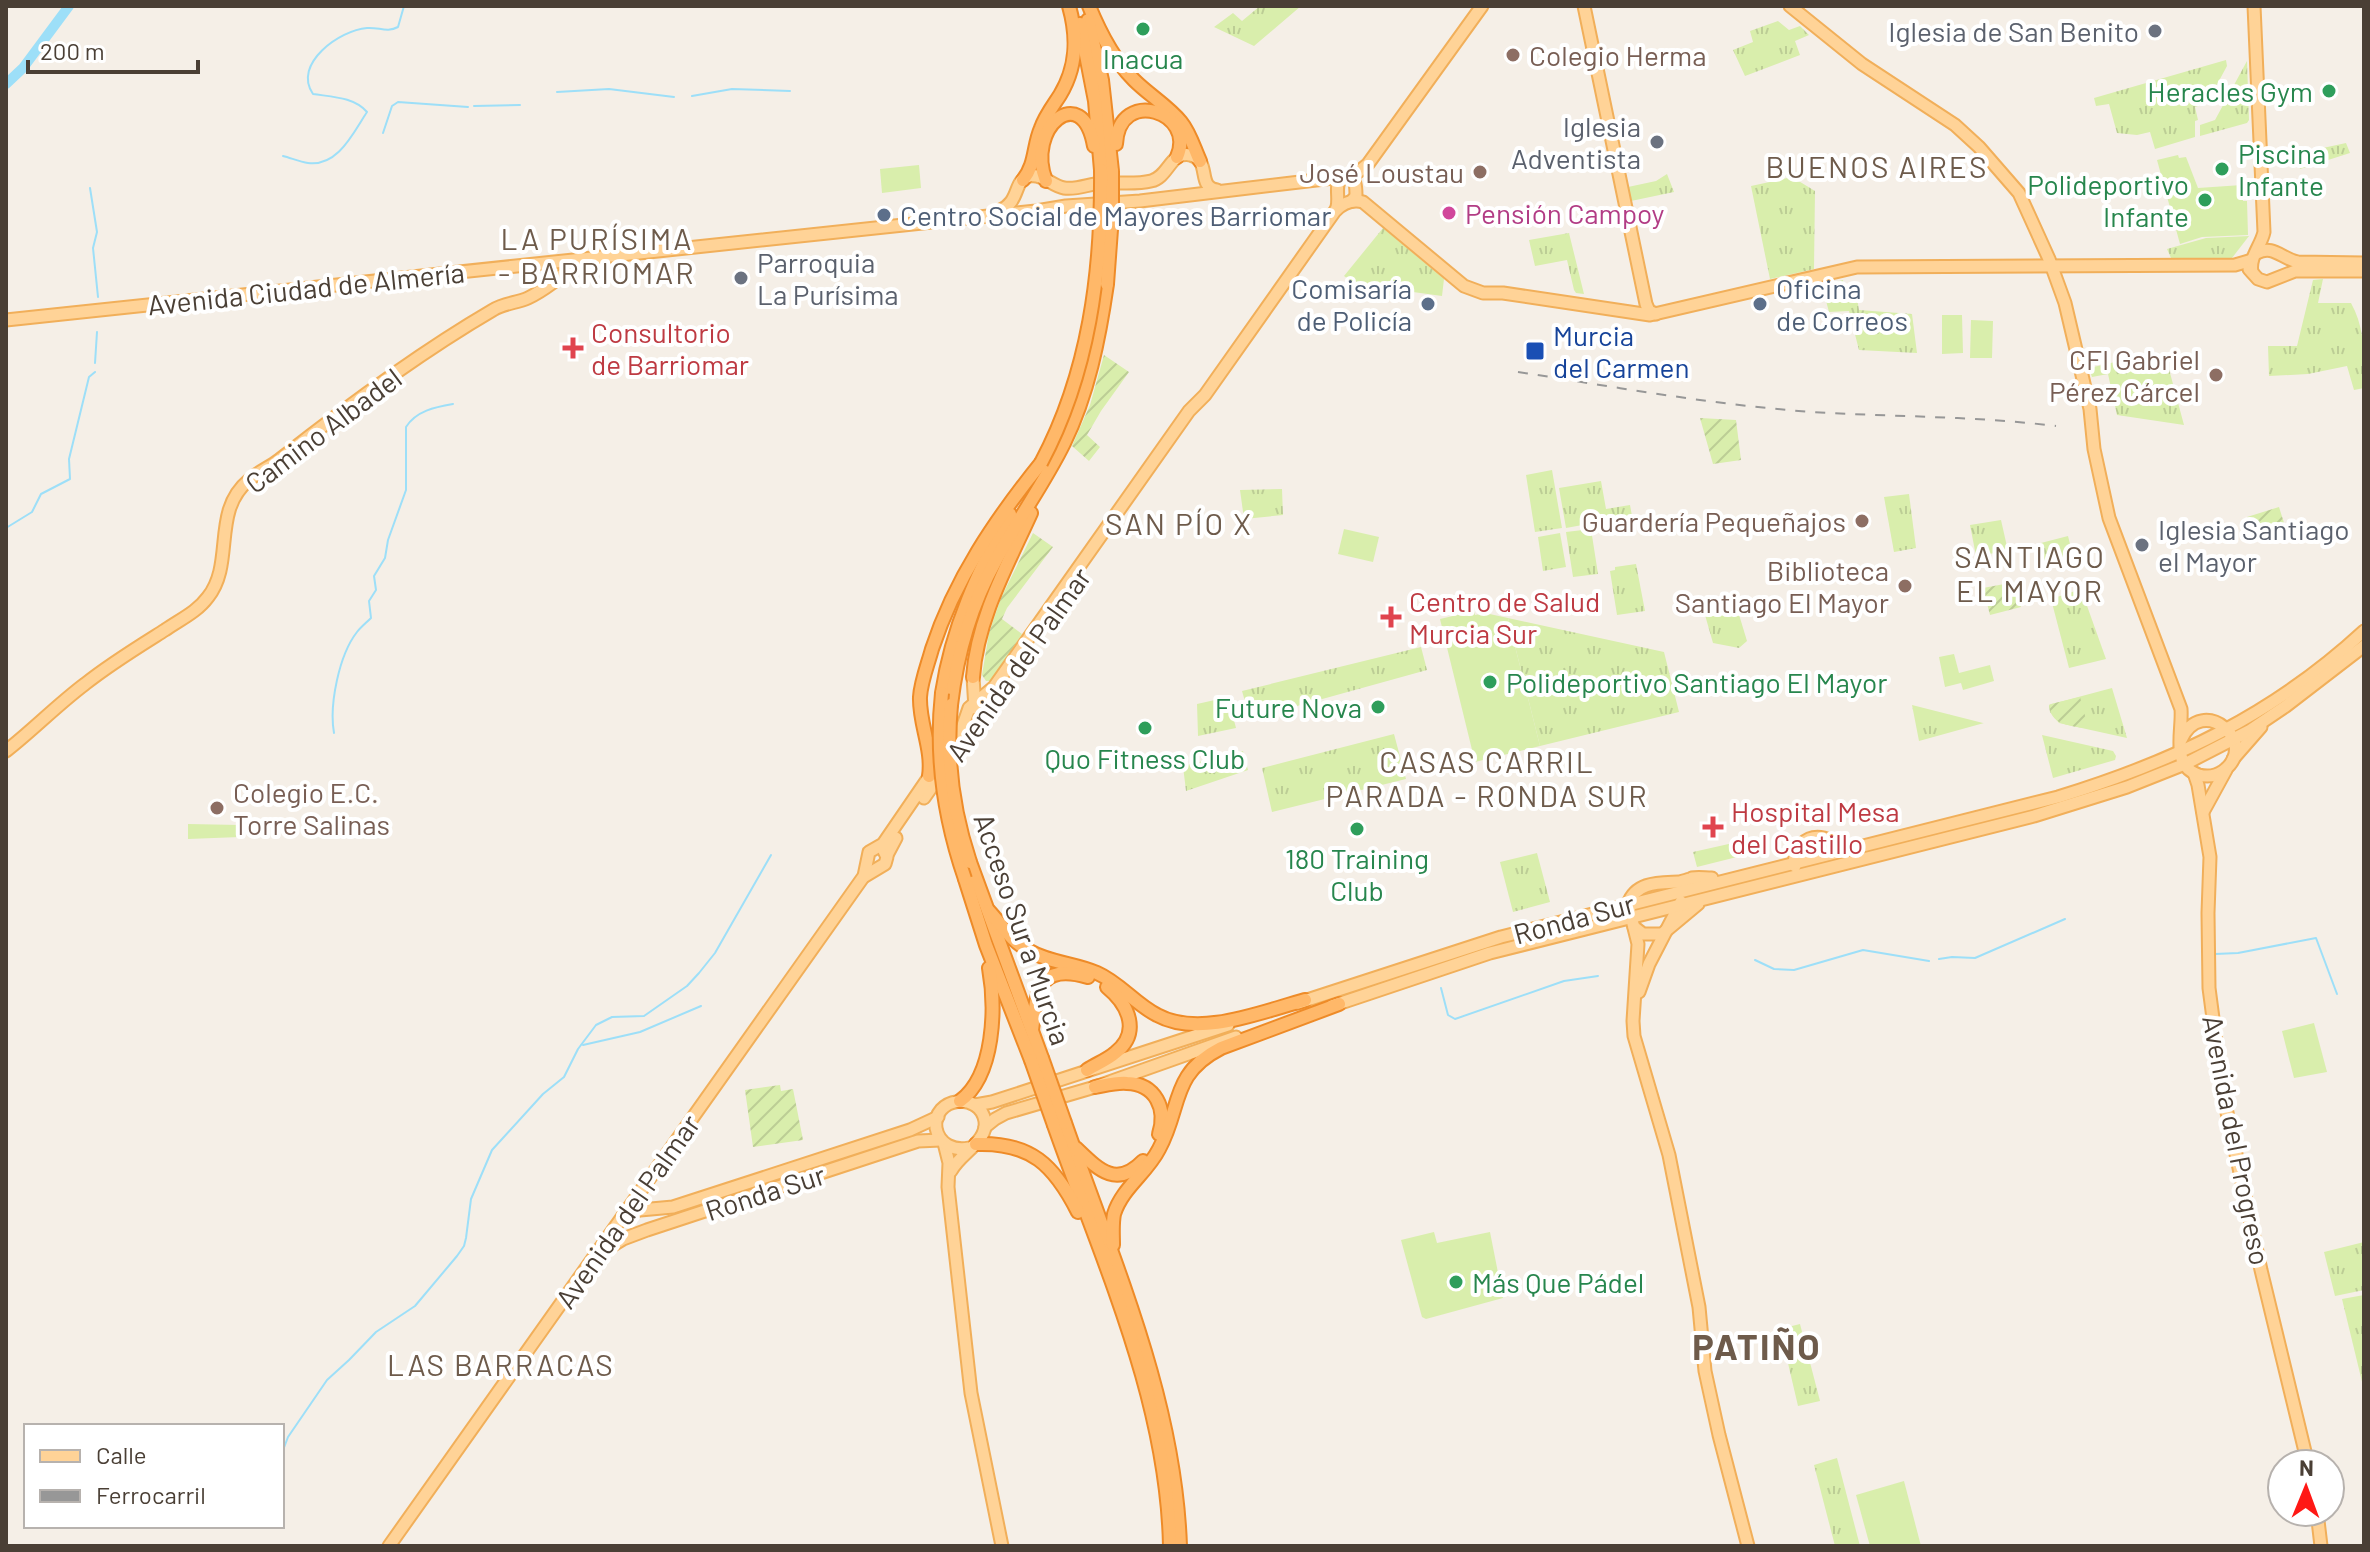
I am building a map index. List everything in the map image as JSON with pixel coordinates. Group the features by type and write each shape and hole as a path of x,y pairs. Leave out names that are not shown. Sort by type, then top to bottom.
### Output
{"highway":[{"path":"1023,180 1033,163 1041,125 1072,72 1075,39 1069,6"},
{"name":"Acceso Sur a Murcia","path":"1075,6 1093,81 1107,170"},
{"path":"1087,6 1116,59 1134,81 1179,120 1200,161"},
{"name":"Acceso Sur a Murcia","path":"1036,1059 1032,1030 970,862 958,819 950,748 951,705 960,653 980,593 1045,466 1070,397 1088,331 1107,170 1102,80 1087,6"},
{"path":"1107,170 1118,128 1125,118 1139,111 1157,112 1175,126 1180,140 1177,157"},
{"path":"1047,182 1042,159 1047,132 1054,120 1064,115 1079,117 1086,123 1107,170"},
{"path":"973,677 994,595 1045,466"},
{"path":"933,772 921,719 920,697 938,631 979,548 1013,498 1045,466"},
{"name":"Acceso Sur a Murcia","path":"1045,466 995,540 970,590 953,641 942,693 939,741 941,782 951,834 986,945 1036,1059 1090,1228 1124,1304 1159,1398 1170,1447 1180,1546"},
{"path":"989,911 1013,940 1028,951 1099,974 1154,1014 1177,1023 1195,1026 1214,1023 1305,1000"},
{"path":"960,1101 973,1089 980,1076 989,1041 993,997 986,945"},
{"path":"1032,1030 1036,997 1049,978 1073,974 1106,986 1122,1000 1128,1011 1131,1020 1129,1035 1116,1052 1087,1070"},
{"path":"1112,1252 1113,1220 1118,1203 1160,1148 1180,1089 1193,1068 1221,1048 1339,1004"},
{"path":"1073,1145 1100,1171 1119,1175 1137,1167 1158,1137 1161,1110 1151,1092 1140,1085 1125,1083 1095,1087"},
{"name":"Acceso Sur a Murcia","path":"1059,1124 1073,1145 1112,1252 1124,1304"},
{"path":"973,1146 1011,1146 1034,1157 1062,1185 1090,1228"},
{"name":"Acceso Sur a Murcia","path":"1137,1340 1160,1448 1170,1546"}],"main road":[{"path":"1482,6 1371,162 1344,189 1459,282 1477,292 1656,314 1855,268 2237,265 2253,261 2266,249 2298,262 2364,263"},
{"path":"1584,6 1645,299 1649,311 1656,314"},
{"path":"1790,6 1862,64 1951,123 1979,147 2017,191 2052,268 2069,317 2092,418 2093,445 2109,518 2181,709 2209,721 2230,735 2235,753 2203,812"},
{"path":"2254,6 2264,232 2253,261 2258,279 2274,281 2298,270 2364,271"},
{"path":"1047,182 1051,197 1036,210 1020,205 1016,194 1018,186 1033,176 1071,189 1150,181 1163,175 1177,157 1189,155 1200,161 1205,183 1210,189 1222,190"},
{"path":"1089,203 1171,190 1192,190 1204,177"},
{"name":"Avenida Ciudad de Almería","path":"6,320 1323,180 1344,189"},
{"name":"Avenida del Palmar","path":"933,772 965,739 1195,415 1205,395 1335,211 1344,189"},
{"name":"Avenida Ciudad de Almería","path":"987,215 1009,206 1016,194"},
{"path":"2264,232 2284,266 2281,276"},
{"path":"525,265 525,259 552,256 562,261"},
{"name":"Camino Albadel","path":"6,751 84,684 198,610 212,593 221,565 229,507 247,481 492,310 526,299 557,280 582,259"},
{"path":"542,263 555,269 557,280"},
{"path":"1636,313 1644,308 1645,299"},
{"name":"Avenida del Palmar","path":"882,852 883,844 960,734 966,715 975,702 992,689 1189,411 1205,395"},
{"name":"Ronda Sur","path":"2230,735 2340,653 2364,631"},
{"name":"Ronda Sur","path":"985,1127 1006,1113 1095,1087 1211,1045 1490,953 1632,921 1681,904 2049,812 2127,787 2266,720 2364,646"},
{"path":"973,677 979,686 992,689"},
{"path":"965,739 974,715 973,677"},
{"path":"2209,721 2240,716 2298,685"},
{"name":"Avenida del Progreso","path":"2181,709 2185,758 2203,812 2210,857 2209,988 2223,1094 2304,1448"},
{"path":"2231,762 2266,720"},
{"name":"Ronda Sur","path":"2185,758 2192,725 2209,721"},
{"name":"Ronda Sur","path":"623,1216 643,1209 661,1210 706,1197 910,1130 938,1117 947,1105 960,1101 975,1105 992,1102 1501,937 1628,904 1680,886 1849,850 2058,797 2185,758 2212,775 2222,772 2231,762"},
{"path":"1797,875 1795,853 1814,838 1825,838 1849,850"},
{"path":"869,852 882,852 885,864 873,864 869,852"},
{"name":"Avenida del Palmar","path":"389,1546 873,864"},
{"path":"1634,1007 1647,970 1681,904 1680,886 1694,878 1754,872"},
{"path":"1632,921 1638,931 1649,935 1666,932 1684,914 1710,897"},
{"path":"1628,904 1638,944 1634,1036 1672,1170 1695,1284 1705,1371 1748,1546"},
{"path":"949,1175 956,1162 983,1135 983,1115 975,1105"},
{"path":"938,1117 936,1129 949,1158 971,1393 1002,1546"},
{"name":"Ronda Sur","path":"593,1258 623,1239 918,1141 942,1141 954,1149 973,1146"},
{"path":"646,1184 650,1199 661,1210"},
{"path":"674,1221 668,1219 669,1213 706,1197"}],"green space":[{"path":"1260,6 1301,6 1254,46 1214,27 1233,13 1242,21"},
{"path":"1778,21 1789,30 1800,26 1809,35 1795,41 1800,55 1745,76 1733,50 1753,42 1750,31"},
{"path":"2226,60 2227,66 2207,103 2195,107 2198,120 2195,121 2195,137 2155,149 2150,132 2137,135 2117,133 2109,104 2096,106 2094,98"},
{"path":"2247,61 2249,120 2200,136 2200,125 2215,120"},
{"path":"2346,143 2350,153 2300,169 2295,154"},
{"name":"Polideportivo Infante","path":"2178,155 2179,158 2186,157 2198,188 2242,185 2243,201 2247,201 2248,235 2202,237 2180,244 2157,160"},
{"path":"919,165 921,188 882,193 880,169"},
{"path":"1667,174 1674,192 1631,201 1628,187 1656,181"},
{"path":"1792,177 1815,191 1814,269 1770,279 1751,186"},
{"path":"1383,228 1444,279 1442,296 1413,292 1375,298 1344,276"},
{"path":"1569,233 1584,294 1574,290 1567,260 1535,266 1529,240"},
{"path":"2249,236 2232,258 2171,258 2167,249 2206,238"},
{"path":"2323,279 2318,303 2351,303 2356,313 2363,344 2364,388 2354,390 2347,366 2308,374 2269,376 2268,346 2297,346 2313,280"},
{"path":"1843,280 1847,299 1857,298 1859,310 1912,314 1917,353 1859,350 1849,311 1829,312 1822,286"},
{"path":"1942,315 1962,315 1963,353 1942,354"},
{"path":"1971,320 1993,321 1992,358 1970,358"},
{"path":"1104,355 1129,372 1087,435 1100,447 1089,461 1072,446 1090,405"},
{"path":"2166,358 2184,425 2117,415 2108,374 2092,377 2089,368 2128,359"},
{"path":"1700,418 1736,420 1741,460 1713,464"},
{"path":"1552,470 1562,528 1535,532 1526,475"},
{"path":"1601,481 1606,509 1630,505 1632,516 1566,528 1559,488"},
{"path":"1282,489 1283,515 1244,519 1240,490"},
{"path":"1909,494 1916,548 1894,552 1884,497"},
{"path":"2279,507 2285,526 2252,536 2247,517"},
{"path":"2001,520 2008,551 1976,556 1970,525"},
{"path":"1344,529 1379,537 1373,562 1338,554"},
{"path":"1591,529 1598,574 1573,577 1566,532"},
{"path":"1033,533 1053,547 1007,608 1002,619 1022,634 991,681 986,681 982,675 989,633 1001,598"},
{"path":"1560,533 1566,567 1543,571 1538,537"},
{"path":"2068,536 2073,556 2042,564 2037,544"},
{"path":"1636,564 1645,611 1617,615 1610,571 1615,567"},
{"path":"2015,582 2021,607 1990,615 1983,588"},
{"path":"2081,589 2106,659 2069,668 2051,599"},
{"path":"1737,608 1747,641 1739,648 1713,643 1705,615"},
{"name":"Polideportivo Santiago El Mayor","path":"1474,611 1475,615 1485,613 1508,618 1540,746 1475,762 1440,619"},
{"path":"1508,618 1664,652 1679,712 1540,746"},
{"path":"1421,647 1427,670 1250,719 1242,691"},
{"path":"1954,654 1959,673 1990,665 1994,681 1963,690 1961,683 1945,687 1939,657"},
{"path":"2112,688 2127,738 2059,723 2050,712 2049,705"},
{"path":"1228,697 1236,728 1198,736 1197,704"},
{"path":"2080,697 2087,723 2083,728 2066,725 2053,717 2049,705"},
{"path":"1912,705 1983,723 1984,723 1919,741"},
{"path":"1394,734 1406,779 1272,812 1262,768"},
{"path":"2042,735 2113,751 2115,760 2053,778"},
{"path":"1243,751 1248,770 1186,791 1183,766"},
{"path":"188,824 240,825 240,837 188,839"},
{"path":"1742,841 1745,855 1697,867 1693,852"},
{"path":"1537,853 1550,902 1513,912 1500,862"},
{"path":"2314,1023 2327,1072 2294,1078 2282,1031"},
{"path":"780,1085 781,1091 793,1089 803,1140 753,1147 745,1090"},
{"name":"Más Que Pádel","path":"1434,1232 1437,1243 1490,1232 1503,1298 1426,1319 1422,1317 1401,1240"},
{"path":"2364,1242 2364,1290 2335,1296 2324,1252"},
{"path":"2364,1295 2364,1390 2342,1299"},
{"path":"1800,1324 1820,1401 1798,1406 1780,1329"},
{"path":"1837,1458 1860,1546 1835,1546 1814,1465"},
{"path":"1904,1481 1921,1546 1870,1546 1856,1495"}],"waterway":[{"path":"6,84 23,68 69,6"},
{"path":"283,156 319,163 344,147 367,112 349,101 313,94 308,83 309,71 322,50 344,35 367,28 387,30 398,27 404,6"},
{"path":"557,92 609,89 674,97"},
{"path":"692,96 732,89 790,91"},
{"path":"383,133 392,106 398,102 468,107"},
{"path":"474,106 520,105"},
{"path":"90,188 97,232 93,248 98,297"},
{"path":"95,363 97,332"},
{"path":"6,528 32,512 41,494 70,479 69,459 89,377 95,372"},
{"path":"334,733 333,709 340,667 351,642 371,618 369,601 376,590 374,576 385,558 388,540 406,490 406,427 421,413 453,404"},
{"path":"284,1448 327,1380 376,1332 415,1306 464,1246 471,1199 492,1150 543,1094 564,1077 578,1049 596,1025 612,1017 644,1016 687,986 715,953 771,855"},
{"path":"1939,959 1975,958 2065,919"},
{"path":"2215,954 2238,953 2316,938 2337,994"},
{"path":"1755,960 1774,969 1794,970 1863,950 1929,961"},
{"path":"1441,988 1448,1015 1455,1019 1564,981 1598,976"},
{"path":"583,1045 640,1032 701,1006"}],"railway":[{"path":"1518,372 1776,409 2056,426"}],"place":[{"name":"Inacua","path":"1143,29"},
{"name":"Iglesia de San Benito","path":"2155,31"},
{"name":"Colegio Herma","path":"1513,55"},
{"name":"Heracles Gym","path":"2329,91"},
{"name":"Iglesia Adventista","path":"1657,142"},
{"name":"Piscina Infante","path":"2222,169"},
{"name":"José Loustau","path":"1480,172"},
{"name":"Polideportivo Infante","path":"2205,200"},
{"name":"Pensión Campoy","path":"1449,213"},
{"name":"Centro Social de Mayores Barriomar","path":"884,215"},
{"name":"Parroquia La Purísima","path":"741,278"},
{"name":"Comisaría de Policía","path":"1428,304"},
{"name":"Oficina de Correos","path":"1760,304"},
{"name":"Consultorio de Barriomar","path":"573,348"},
{"name":"Murcia del Carmen","path":"1535,351"},
{"name":"CFI Gabriel Pérez Cárcel","path":"2216,375"},
{"name":"Guardería Pequeñajos","path":"1862,521"},
{"name":"Iglesia Santiago el Mayor","path":"2142,545"},
{"name":"Biblioteca Santiago El Mayor","path":"1905,586"},
{"name":"Centro de Salud Murcia Sur","path":"1391,617"},
{"name":"Polideportivo Santiago El Mayor","path":"1490,682"},
{"name":"Future Nova","path":"1378,707"},
{"name":"Quo Fitness Club","path":"1145,728"},
{"name":"Colegio E.C. Torre Salinas","path":"217,808"},
{"name":"Hospital Mesa del Castillo","path":"1713,827"},
{"name":"180 Training Club","path":"1357,829"},
{"name":"Más Que Pádel","path":"1456,1282"}],"district":[{"name":"BUENOS AIRES","path":"1877,166"},
{"name":"LA PURÍSIMA - BARRIOMAR","path":"597,255"},
{"name":"SAN PÍO X","path":"1179,523"},
{"name":"SANTIAGO EL MAYOR","path":"2030,573"},
{"name":"CASAS CARRIL PARADA - RONDA SUR","path":"1487,778"},
{"name":"PATIÑO","path":"1757,1345"},
{"name":"LAS BARRACAS","path":"501,1364"}]}
